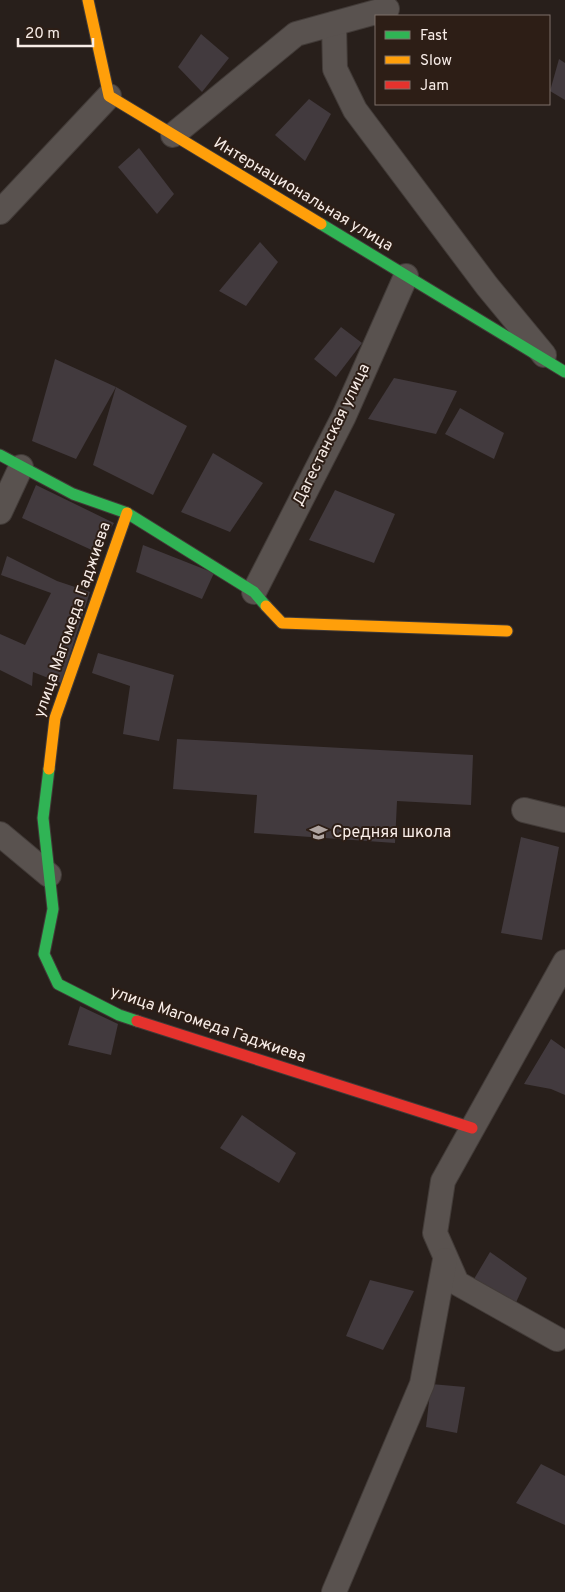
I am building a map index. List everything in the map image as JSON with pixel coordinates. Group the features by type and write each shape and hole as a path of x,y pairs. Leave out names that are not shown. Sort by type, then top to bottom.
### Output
{"street":[{"path":"0,212 109,96 88,0"},
{"path":"173,135 296,34 387,9"},
{"path":"334,24 335,69 355,110 487,286 558,368"},
{"name":"Интернациональная улица","path":"109,96 558,368"},
{"name":"Дагестанская улица","path":"254,592 344,416 406,276"},
{"path":"0,455 73,494 127,513 254,592 282,623 507,631"},
{"path":"0,512 21,467"},
{"name":"улица Магомеда Гаджиева","path":"127,513 55,718 43,818 53,909 44,954 58,984 119,1015 472,1128"},
{"path":"524,810 565,820"},
{"path":"0,834 49,875"},
{"path":"557,1339 457,1283 445,1260 435,1233 442,1181 565,962"},
{"path":"334,1592 422,1384 445,1260"}],"building":[{"path":"201,34 229,58 202,92 178,67"},
{"path":"559,59 565,63 565,100 550,91"},
{"path":"309,99 331,114 305,161 275,135"},
{"path":"139,148 174,194 157,214 118,167"},
{"path":"260,242 278,262 246,306 219,291"},
{"path":"341,327 362,343 336,377 314,359"},
{"path":"55,359 116,387 76,459 32,441"},
{"path":"394,378 457,391 436,434 368,419"},
{"path":"116,387 187,426 153,495 93,465"},
{"path":"460,408 504,433 494,459 445,434"},
{"path":"213,453 263,483 230,532 181,512"},
{"path":"36,485 114,523 96,552 22,518"},
{"path":"335,490 395,514 374,563 309,540"},
{"path":"143,545 214,573 202,599 136,572"},
{"path":"7,556 57,581 90,592 61,683 33,672 32,686 0,670 0,634 25,645 51,593 1,575"},
{"path":"98,653 174,675 159,741 123,734 130,686 92,673"},
{"path":"177,739 473,755 471,805 397,801 395,843 254,833 257,795 173,789"},
{"path":"521,837 559,847 542,940 501,933"},
{"path":"80,1006 118,1024 111,1055 68,1045"},
{"path":"551,1039 565,1049 565,1095 551,1089 524,1084"},
{"path":"242,1115 296,1153 279,1183 220,1148"},
{"path":"490,1252 527,1278 514,1307 471,1284"},
{"path":"370,1280 414,1291 383,1350 346,1336"},
{"path":"431,1384 465,1387 457,1433 426,1427"},
{"path":"541,1464 565,1476 565,1525 516,1503"}],"traffic: fast":[{"path":"321,224 565,372"},
{"path":"0,455 73,494 127,513 254,592 266,606"},
{"path":"49,769 43,818 53,909 44,954 58,984 119,1015 137,1021"}],"traffic: slow":[{"path":"88,0 109,96 321,224"},
{"path":"49,769 55,718 127,513"},
{"path":"266,606 282,623 507,631"}],"traffic: jam":[{"path":"137,1021 472,1128"}],"place":[{"name":"Средняя школа","path":"318,833"}]}
